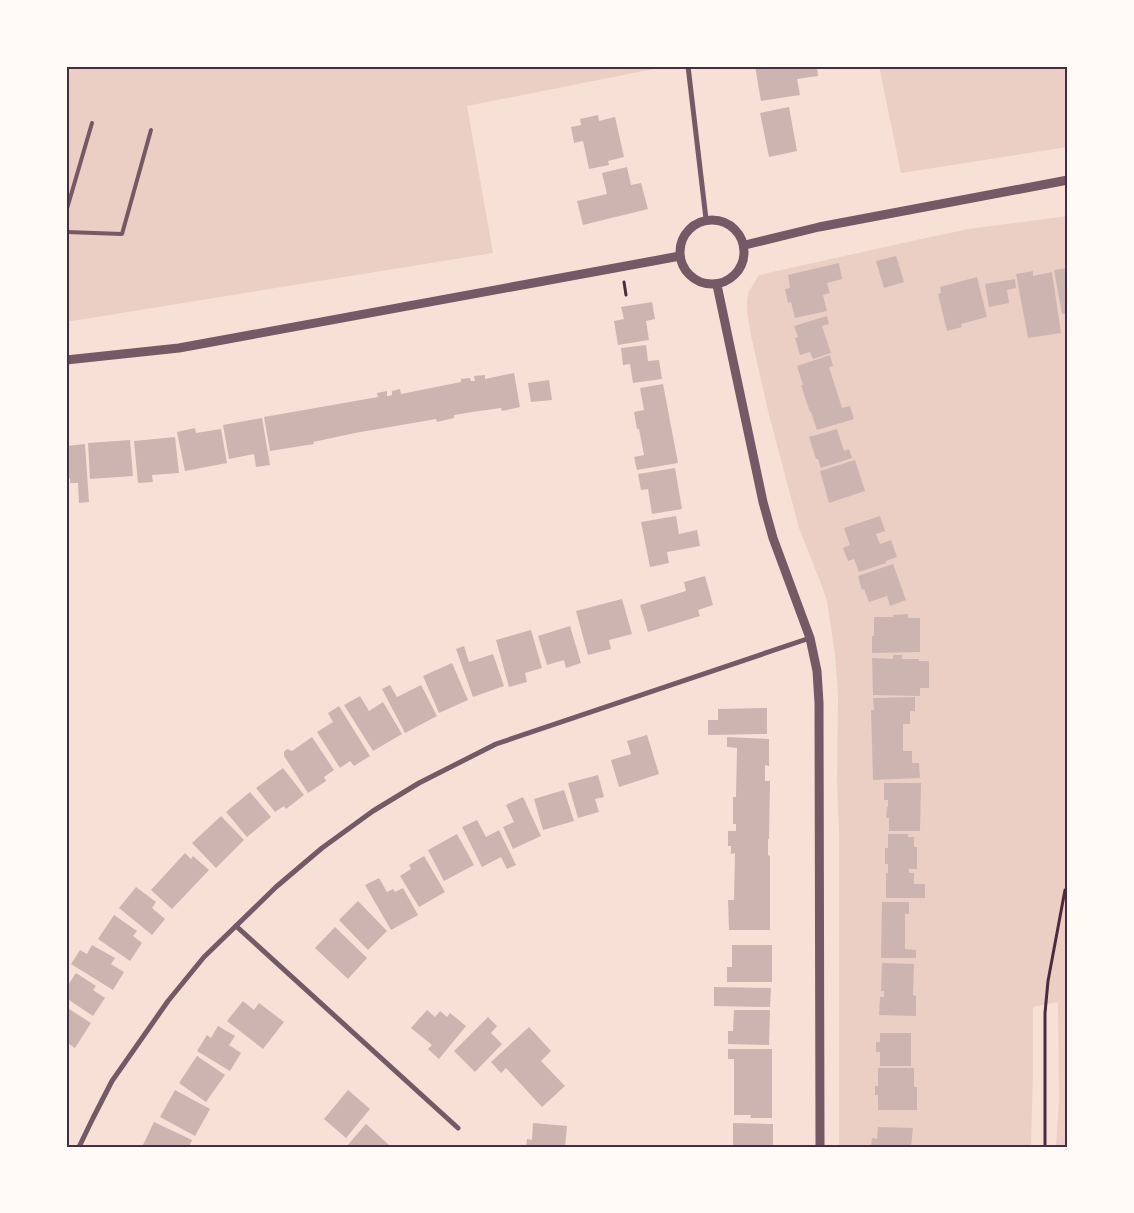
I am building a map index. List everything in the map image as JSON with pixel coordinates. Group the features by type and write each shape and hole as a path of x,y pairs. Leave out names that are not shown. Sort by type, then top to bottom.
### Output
{"street":[{"path":"688,66 706,219"},
{"path":"745,245 818,227 1068,180"},
{"path":"706,219 727,222 738,231 745,245 743,264 734,277 717,285 699,282 685,272 680,256 681,242 689,228 706,219"},
{"path":"66,360 179,348 680,256"},
{"path":"717,285 763,502 773,538 810,638 817,671 819,703 820,1147"},
{"path":"79,1147 92,1118 112,1082 168,1001 204,957 276,887 322,848 373,810 419,783 505,741 810,638"},
{"path":"236,926 458,1128"}],"lane":[{"path":"66,212 92,124"},
{"path":"66,232 122,234 151,130"}],"path":[{"path":"1045,1147 1045,1013 1048,981 1065,890"}],"shaded area":[{"path":"66,66 669,66 467,106 493,253 66,322"},
{"path":"879,66 1068,66 1068,147 901,173"},
{"path":"1068,216 1068,1147 1056,1147 1059,1100 1058,1002 1033,1007 1031,1147 839,1147 838,695 835,655 827,601 799,528 768,411 751,336 747,312 748,293 759,275 969,229"}],"building":[{"path":"234,66 267,66 267,68 234,69"},
{"path":"755,66 817,66 818,76 797,79 800,95 761,101"},
{"path":"789,107 797,151 769,157 760,113"},
{"path":"598,115 599,121 615,117 624,157 608,161 609,165 589,169 583,141 574,143 571,127 581,125 580,119"},
{"path":"627,167 631,185 641,183 648,209 583,225 577,201 607,194 602,173"},
{"path":"896,256 904,282 884,288 876,261"},
{"path":"839,263 842,279 827,283 830,293 823,295 827,311 795,318 791,302 788,303 785,289 790,288 788,275"},
{"path":"1068,268 1068,313 1062,314 1054,270"},
{"path":"1033,271 1033,276 1052,272 1061,333 1028,338 1016,274"},
{"path":"977,277 987,317 961,324 962,327 947,331 938,294 941,293 940,287"},
{"path":"1015,279 1016,288 1007,290 1009,303 989,307 985,284"},
{"path":"652,302 655,319 646,321 649,340 618,345 614,321 624,319 621,307"},
{"path":"827,316 829,324 822,326 831,353 813,359 810,352 800,355 795,338 798,337 794,326"},
{"path":"646,345 648,361 659,360 662,379 633,383 630,364 623,365 621,348"},
{"path":"830,355 833,366 829,367 842,408 850,406 854,419 817,430 801,385 803,385 797,366"},
{"path":"514,373 520,407 502,411 501,408 454,415 454,418 437,422 436,419 355,433 313,442 314,444 270,451 264,417 378,397 377,393 387,391 387,396 389,396 392,395 392,391 400,389 401,394 461,382 461,379 470,378 471,381 475,381 474,376 485,375 485,379"},
{"path":"549,380 552,400 531,402 528,383"},
{"path":"663,384 678,463 637,470 634,457 644,455 634,412 644,410 640,388"},
{"path":"262,418 270,465 256,467 254,454 229,459 223,425"},
{"path":"195,428 196,433 221,429 227,463 185,471 177,432"},
{"path":"837,429 844,451 849,449 852,458 821,468 809,437"},
{"path":"175,437 179,473 152,475 153,482 138,483 134,441"},
{"path":"130,440 133,476 90,479 88,443"},
{"path":"85,444 89,502 79,503 78,483 70,483 70,478 66,479 66,446"},
{"path":"855,460 865,491 829,503 820,471"},
{"path":"675,468 682,509 652,514 648,489 641,490 638,474"},
{"path":"676,516 679,534 697,530 700,546 667,552 669,563 650,567 641,522"},
{"path":"880,516 885,531 876,534 880,544 891,540 897,557 886,561 886,563 859,572 854,559 848,561 843,548 850,545 844,528"},
{"path":"893,564 906,600 890,606 887,596 869,602 864,589 862,590 858,576"},
{"path":"705,576 713,605 698,610 700,616 648,632 640,605 686,591 684,582"},
{"path":"622,599 632,634 609,640 611,649 588,655 576,611"},
{"path":"908,614 908,618 920,618 920,652 872,653 874,617 893,617 893,615"},
{"path":"570,626 581,663 566,668 564,660 547,665 538,636"},
{"path":"531,630 542,668 525,673 527,682 509,687 496,640"},
{"path":"464,646 469,662 493,654 504,686 473,697 456,649"},
{"path":"893,655 902,655 902,659 929,661 929,688 920,688 920,696 873,695 872,658 893,659"},
{"path":"452,663 468,700 439,713 423,676"},
{"path":"390,685 397,697 421,685 437,716 405,733 382,689"},
{"path":"360,696 369,711 383,702 402,734 373,751 344,705"},
{"path":"915,697 915,711 910,711 910,724 903,724 903,751 912,751 912,763 919,763 920,778 873,780 871,710 874,710 873,698"},
{"path":"339,706 370,756 354,766 350,761 340,768 317,732 333,722 328,713"},
{"path":"767,708 767,734 708,735 708,720 718,720 718,709"},
{"path":"647,735 659,774 619,787 611,760 631,754 627,741"},
{"path":"312,737 334,770 324,777 326,781 308,793 284,756 284,752 287,749 292,751"},
{"path":"727,737 769,739 769,766 765,765 765,781 770,781 768,855 770,856 770,930 729,930 728,900 734,900 735,853 731,854 731,846 728,846 728,831 736,831 736,824 733,824 733,797 736,797 737,748 727,747"},
{"path":"283,768 304,795 286,809 284,806 275,812 256,788"},
{"path":"598,775 604,797 595,799 599,812 578,818 568,783"},
{"path":"884,783 921,783 920,831 889,831 889,818 886,818 888,800 884,800"},
{"path":"564,790 574,821 543,830 534,799"},
{"path":"250,792 271,817 247,837 226,812"},
{"path":"523,797 541,836 513,849 503,827 514,822 506,805"},
{"path":"221,816 244,840 216,868 192,843"},
{"path":"477,820 486,837 499,830 516,865 507,869 501,857 482,867 462,827"},
{"path":"457,834 474,865 444,881 428,850"},
{"path":"888,834 908,834 908,837 914,837 914,847 917,847 917,869 909,869 909,873 914,873 914,884 925,884 925,898 886,898 888,864 885,864 885,848 888,848"},
{"path":"185,853 191,859 193,856 209,870 172,909 151,890"},
{"path":"424,856 445,892 419,907 400,876 411,869 409,865"},
{"path":"379,878 387,892 393,889 395,892 403,888 418,915 391,930 365,885"},
{"path":"136,887 156,902 152,908 165,919 152,935 119,908"},
{"path":"358,901 387,931 368,950 339,920"},
{"path":"882,902 909,902 909,914 905,914 905,949 916,950 916,958 881,958"},
{"path":"114,915 137,931 133,936 142,943 130,961 98,939"},
{"path":"335,927 367,958 348,979 315,948"},
{"path":"92,945 115,958 111,964 124,972 113,990 71,964 80,950 87,954"},
{"path":"732,945 772,945 772,982 727,982 727,967 732,967"},
{"path":"882,963 914,964 913,995 916,996 916,1016 879,1015 880,997 884,997 884,991 881,991"},
{"path":"76,973 96,986 93,990 105,998 93,1016 66,998 66,988"},
{"path":"714,987 771,988 770,1007 714,1006"},
{"path":"243,1001 254,1010 259,1003 284,1022 263,1049 227,1021"},
{"path":"66,1007 91,1023 75,1048 66,1042"},
{"path":"427,1010 435,1017 440,1011 447,1017 450,1013 466,1026 439,1059 428,1049 432,1045 411,1028"},
{"path":"734,1010 770,1010 769,1045 728,1044 728,1031 733,1031"},
{"path":"488,1017 497,1026 491,1033 502,1044 475,1072 454,1051"},
{"path":"218,1026 235,1036 229,1045 241,1053 230,1071 197,1051 207,1035 211,1038"},
{"path":"529,1027 551,1051 541,1061 565,1086 542,1107 506,1068 501,1073 491,1062"},
{"path":"880,1033 911,1033 911,1066 880,1066 880,1052 876,1052 876,1042 880,1042"},
{"path":"728,1049 772,1049 772,1118 750,1118 751,1115 734,1115 734,1059 728,1059"},
{"path":"197,1056 225,1075 206,1102 179,1083"},
{"path":"878,1068 914,1068 914,1087 917,1087 917,1110 878,1110 878,1095 875,1095 875,1086 878,1086"},
{"path":"175,1090 210,1109 195,1136 160,1117"},
{"path":"348,1090 370,1109 346,1138 324,1119"},
{"path":"154,1122 192,1140 189,1147 142,1147"},
{"path":"533,1123 567,1126 565,1147 526,1147 527,1139 532,1140"},
{"path":"733,1123 773,1124 773,1147 733,1147"},
{"path":"366,1124 390,1146 346,1147"},
{"path":"878,1127 913,1128 911,1147 871,1147 872,1138 877,1139"}]}
